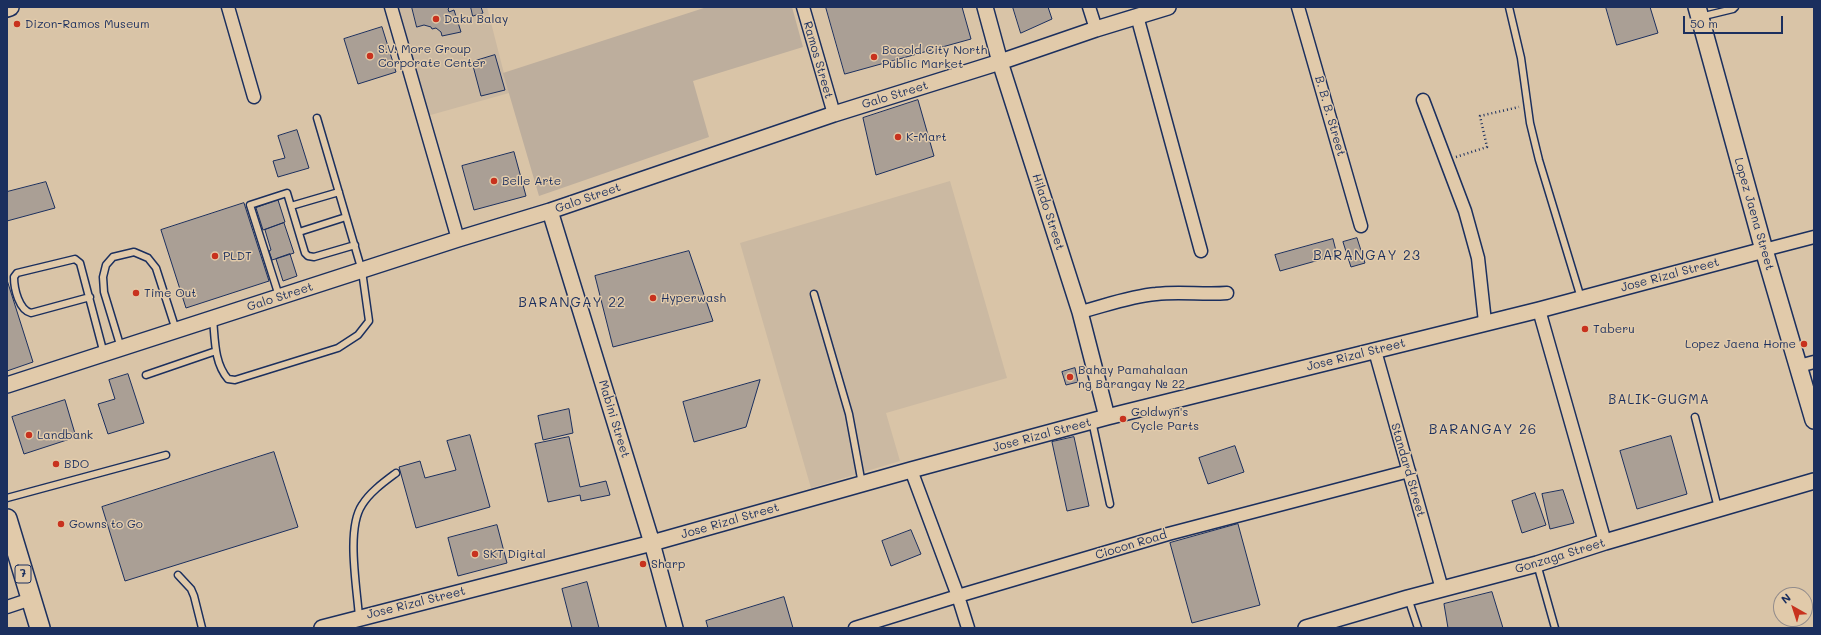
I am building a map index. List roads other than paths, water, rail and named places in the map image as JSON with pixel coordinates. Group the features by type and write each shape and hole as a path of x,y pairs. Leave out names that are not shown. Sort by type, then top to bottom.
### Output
{"main road":[{"name":"Lopez Jaena Street","path":"1698,12 1764,250 1807,364 1814,420"},
{"name":"7","path":"7,519 40,628"}],"street":[{"path":"228,7 254,98"},
{"path":"391,7 458,238"},
{"name":"Ramos Street","path":"803,7 834,114"},
{"name":"Hilado Street","path":"985,7 1000,62 1080,312 1107,417"},
{"path":"1090,7 1096,29"},
{"name":"Galo Street","path":"7,385 280,298 458,238 550,211 834,114 1168,7"},
{"name":"B. B. B. Street","path":"1298,7 1361,226"},
{"path":"1137,16 1201,251"},
{"path":"1423,100 1465,211 1478,258 1485,322"},
{"name":"Mabini Street","path":"550,211 652,543 675,628"},
{"path":"1764,250 1814,237"},
{"name":"Jose Rizal Street","path":"322,628 652,543 911,470 1107,417 1375,351 1485,322 1539,310 1764,250"},
{"path":"1080,312 1154,294 1183,292 1207,295 1227,293"},
{"path":"1539,310 1605,542"},
{"name":"Standard Street","path":"1375,351 1442,589"},
{"path":"911,470 958,596 968,628"},
{"name":"Ciocon Road","path":"855,628 1168,534 1409,471"},
{"name":"Gonzaga Street","path":"1306,628 1408,598 1537,564 1718,508 1814,481"},
{"path":"7,607 31,600"}],"lane":[{"path":"1509,7 1521,58 1528,105 1539,160 1581,299"},
{"path":"1698,12 1733,9 1735,7"},
{"path":"213,319 216,351 223,373 228,379 235,380 338,348 358,335 369,321 362,271 317,118"},
{"path":"291,206 339,192"},
{"path":"280,298 250,205 287,193 305,253 308,256 314,257 355,245"},
{"path":"299,232 346,217"},
{"path":"121,348 104,292 103,277 106,265 113,257 134,252 148,258 156,268 177,330"},
{"path":"90,297 31,313 26,312 21,306 14,278 17,273 75,258 80,263 90,297 104,354"},
{"path":"814,294 849,414 862,484"},
{"path":"146,375 216,351"},
{"path":"1695,417 1718,508"},
{"path":"1092,421 1110,504"},
{"path":"7,498 166,455"},
{"path":"359,618 353,536 356,521 362,505 378,487 396,473"},
{"path":"1537,564 1555,628"},
{"path":"178,575 191,589 202,628"},
{"path":"1408,598 1418,628"}],"place":[{"name":"Daku Balay","path":"436,19"},
{"name":"Dizon-Ramos Museum","path":"17,24"},
{"name":"S.V. More Group Corporate Center","path":"370,56"},
{"name":"Bacold City North Public Market","path":"874,57"},
{"name":"K-Mart","path":"898,137"},
{"name":"Belle Arte","path":"494,181"},
{"name":"PLDT","path":"215,256"},
{"name":"Time Out","path":"136,293"},
{"name":"Hyperwash","path":"653,298"},
{"name":"Taberu","path":"1585,329"},
{"name":"Lopez Jaena Home","path":"1804,344"},
{"name":"Bahay Pamahalaan ng Barangay № 22","path":"1070,377"},
{"name":"Goldwyn's Cycle Parts","path":"1123,419"},
{"name":"Landbank","path":"29,435"},
{"name":"BDO","path":"56,464"},
{"name":"Gowns to Go","path":"61,524"},
{"name":"SKT Digital","path":"475,554"},
{"name":"Sharp","path":"643,564"}],"district":[{"name":"BARANGAY 23","path":"1367,256"},
{"name":"BARANGAY 22","path":"572,303"},
{"name":"BALIK-GUGMA","path":"1659,400"},
{"name":"BARANGAY 26","path":"1483,430"}]}
